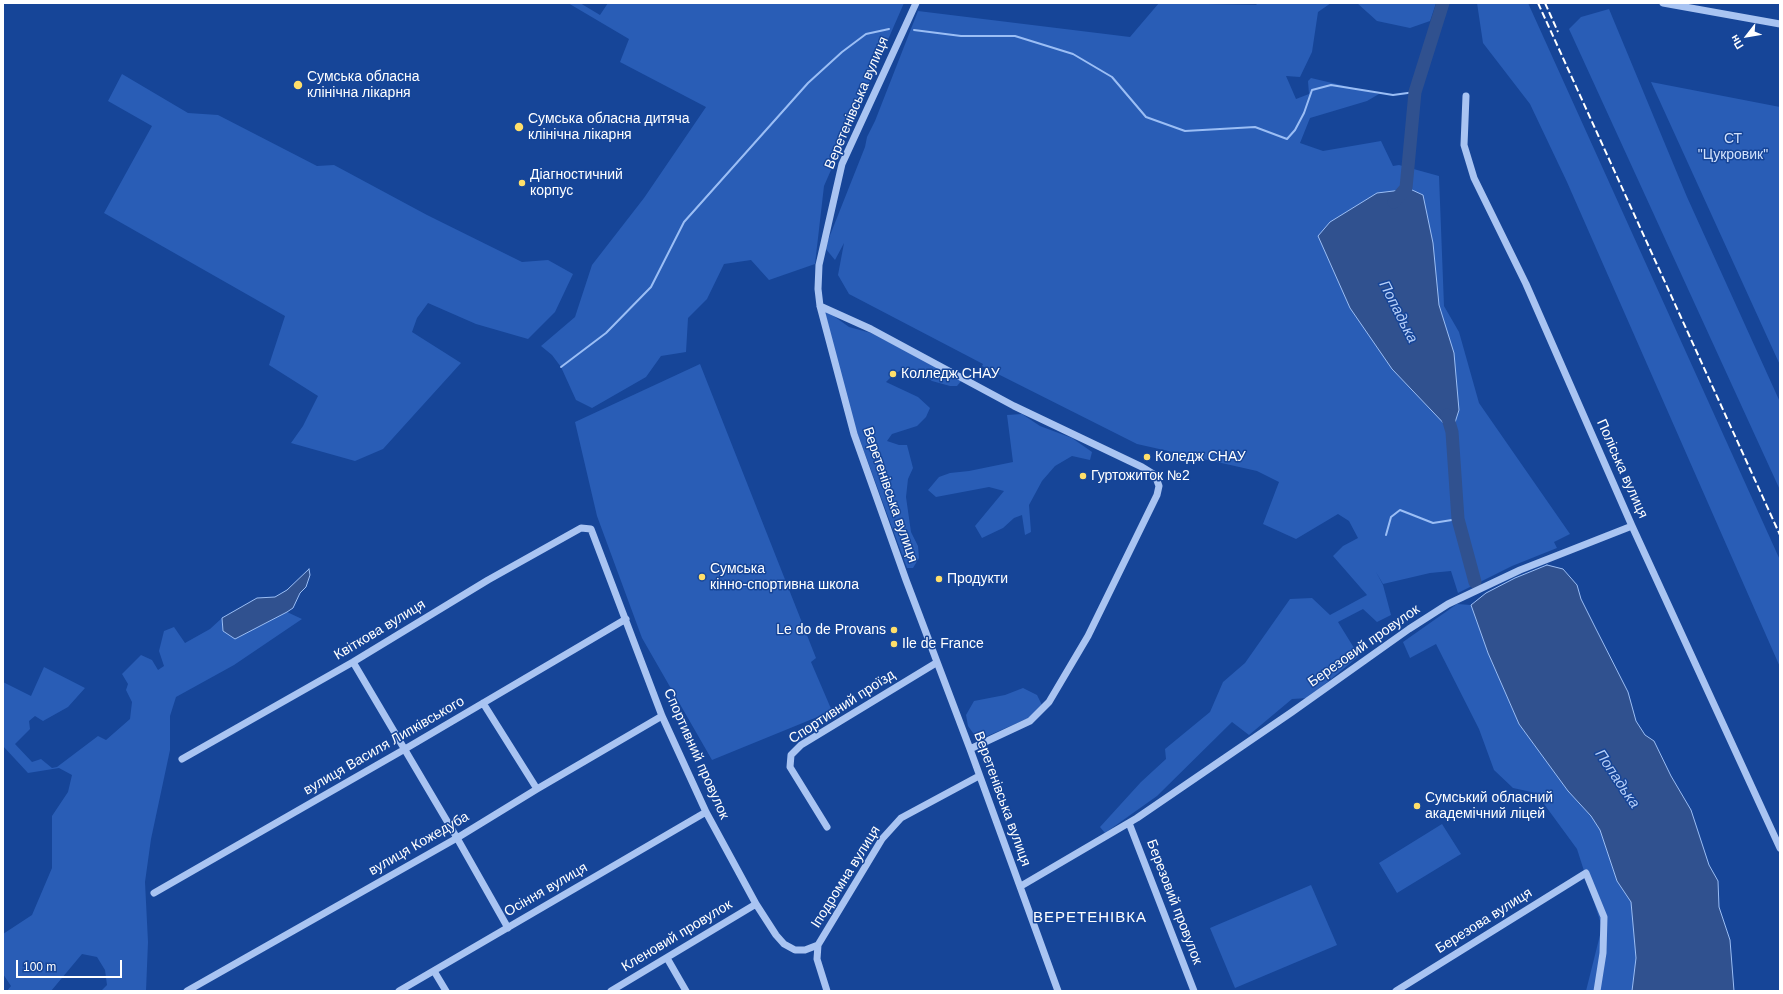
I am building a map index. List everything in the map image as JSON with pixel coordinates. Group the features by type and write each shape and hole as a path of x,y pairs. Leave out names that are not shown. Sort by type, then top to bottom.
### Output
{"street":[{"name":"Веретенівська вулиця","path":"916,3 842,164 819,265 818,288 820,306 854,434 936,663 1021,886 1058,991"},
{"path":"1663,3 1780,24"},
{"name":"Поліська вулиця","path":"1466,96 1464,145 1474,178 1526,284 1632,526 1780,848"},
{"path":"820,306 871,329 1014,406 1142,467 1155,475 1159,486 1157,495 1105,602 1084,642 1049,702 1030,720 970,749"},
{"name":"Березовий провулок","path":"1021,886 1129,823 1287,716 1403,633 1448,604 1520,570 1632,526"},
{"name":"Квіткова вулиця","path":"182,759 353,662 488,580 581,528 591,529"},
{"name":"Спортивний провулок","path":"591,529 662,716 706,812 756,904 776,935 784,944 796,950 805,950 818,945"},
{"name":"вулиця Василя Липківського","path":"154,892 405,749 626,619"},
{"path":"353,662 457,838 508,928"},
{"name":"Спортивний проїзд","path":"827,827 790,767 791,755 801,745 936,663"},
{"path":"483,703 537,789"},
{"name":"вулиця Кожедуба","path":"187,991 457,838 662,716"},
{"name":"Іподромна вулиця","path":"827,991 817,959 818,945 882,839 901,818 979,776"},
{"name":"Осіння вулиця","path":"400,991 706,812"},
{"name":"Березовий провулок","path":"1129,823 1194,991"},
{"name":"Березова вулиця","path":"1398,990 1586,873 1604,917 1604,953 1597,991"},
{"name":"Кленовий провулок","path":"611,991 756,904"},
{"path":"667,958 686,991"},
{"path":"434,970 446,991"}],"green space":[{"path":"568,3 580,3 600,15 608,3 904,3 824,186 815,264 769,280 751,260 724,264 707,299 688,318 686,352 661,356 646,377 592,408 576,400 561,367 552,355 541,346 575,317 592,265 644,198 706,107 620,62 629,39"},
{"path":"1159,3 1256,5 1258,3 1331,3 1318,12 1312,52 1300,77 1286,76 1296,99 1309,94 1308,81 1311,78 1379,94 1367,101 1310,118 1300,143 1323,151 1381,141 1393,166 1399,165 1439,176 1444,306 1459,332 1479,403 1570,534 1554,542 1557,548 1512,566 1458,593 1451,571 1430,573 1383,584 1376,572 1383,585 1391,615 1377,622 1363,609 1338,622 1359,656 1308,698 1292,699 1249,735 1232,722 1157,796 1105,833 1100,827 1141,782 1166,759 1165,749 1210,712 1223,682 1245,663 1290,599 1312,598 1330,615 1367,595 1333,556 1343,546 1358,538 1349,521 1338,514 1296,539 1263,524 1279,482 1257,471 1137,444 982,366 983,364 849,294 838,275 844,243 835,260 825,248 865,147 867,137 875,121 918,11 1130,37"},
{"path":"1357,3 1436,3 1430,21 1410,28 1377,21"},
{"path":"1477,3 1528,3 1780,560 1780,667 1567,182 1530,104 1483,43"},
{"path":"1609,9 1687,197 1780,402 1780,490 1569,29 1581,17"},
{"path":"122,74 188,113 218,115 317,166 334,165 427,215 522,262 548,260 573,274 555,312 528,339 476,324 428,303 417,318 412,332 461,363 383,449 355,461 291,443 303,426 318,396 269,365 285,316 104,213 152,126 108,101"},
{"name":"СТ \"Цукровик\"","path":"1651,82 1780,107 1780,365"},
{"path":"824,309 849,327 871,333 962,380 957,386 950,386 932,381 918,372 903,369 894,374 886,382 918,397 930,408 926,417 917,426 892,434 887,441 899,445 907,445 913,468 908,479 906,497 911,532 918,546 919,558 913,568 907,568 850,413"},
{"name":"Сумська кінно-спортивна школа","path":"700,364 816,658 811,662 832,711 712,760 642,638 597,516 575,422"},
{"path":"1022,414 1040,426 1072,438 1092,452 1090,460 1072,456 1055,466 1042,481 1029,505 1031,532 1025,535 1022,515 1014,518 1003,528 982,538 975,526 1004,491 989,487 936,497 928,490 939,477 950,473 969,471 1013,462 1007,415"},
{"path":"1457,604 1471,605 1488,653 1519,724 1568,791 1591,816 1601,830 1617,881 1631,902 1636,958 1632,991 1586,991 1602,927 1577,849 1536,793 1513,788 1494,770 1479,729 1436,644 1410,658 1403,642"},
{"path":"287,612 302,619 234,665 176,697 170,716 170,750 151,839 145,882 148,942 146,991 101,991 107,985 105,970 97,957 82,954 51,991 7,991 11,986 3,974 3,934 32,915 52,868 52,816 68,792 72,775 59,768 28,773 3,746 3,682 31,696 44,667 85,688 68,707 43,721 35,716 29,721 30,729 15,744 32,762 41,759 52,768 57,767 98,736 106,740 130,719 132,702 126,690 128,684 122,674 141,655 152,660 158,670 164,666 159,651 164,631 174,627 185,643 210,629 222,618 223,631 235,639"},
{"path":"1023,688 1037,695 1042,705 1029,718 978,740 968,726 966,715 974,701 1005,695"},
{"path":"1442,824 1461,854 1397,893 1379,863"},
{"path":"1311,885 1337,945 1235,988 1210,928"}],"water":[{"path":"1410,189 1423,195 1433,243 1439,305 1454,353 1459,410 1452,432 1392,369 1350,308 1318,236 1330,222 1377,193"},
{"path":"1547,565 1563,569 1577,585 1581,599 1628,692 1636,721 1645,735 1654,741 1671,776 1691,810 1709,865 1718,881 1719,907 1730,940 1734,991 1632,991 1636,958 1631,902 1617,881 1600,830 1591,816 1568,791 1519,724 1488,653 1471,605 1486,593 1515,578"},
{"path":"309,569 310,575 306,587 300,593 293,608 235,639 223,631 222,618 257,598 275,597 287,590"}],"waterway":[{"name":"Попадька","path":"1394,202 1406,188 1415,92 1443,3"},
{"path":"561,367 606,333 651,287 684,222 808,83 842,52 866,34 889,29"},
{"path":"914,30 961,36 1015,36 1073,54 1112,77 1146,117 1185,131 1255,127 1287,139 1295,130 1304,113 1312,90 1331,85 1393,95 1415,92"},
{"name":"Попадька","path":"1447,415 1452,432 1458,519 1475,582"},
{"path":"1386,535 1391,517 1400,510 1433,523 1458,519"}],"railway":[{"path":"1538,3 1780,535"},
{"path":"1545,3 1558,32"}],"place":[{"name":"Сумська обласна клінічна лікарня","path":"298,85"},
{"name":"Сумська обласна дитяча клінічна лікарня","path":"519,127"},
{"name":"Діагностичний корпус","path":"522,183"},
{"name":"Колледж СНАУ","path":"893,374"},
{"name":"Коледж СНАУ","path":"1147,457"},
{"name":"Гуртожиток №2","path":"1083,476"},
{"name":"Сумська кінно-спортивна школа","path":"702,577"},
{"name":"Продукти","path":"939,579"},
{"name":"Le do de Provans","path":"894,630"},
{"name":"Ile de France","path":"894,644"},
{"name":"Сумський обласний академічний ліцей","path":"1417,806"}],"district":[{"name":"ВЕРЕТЕНІВКА","path":"1090,918"}]}
